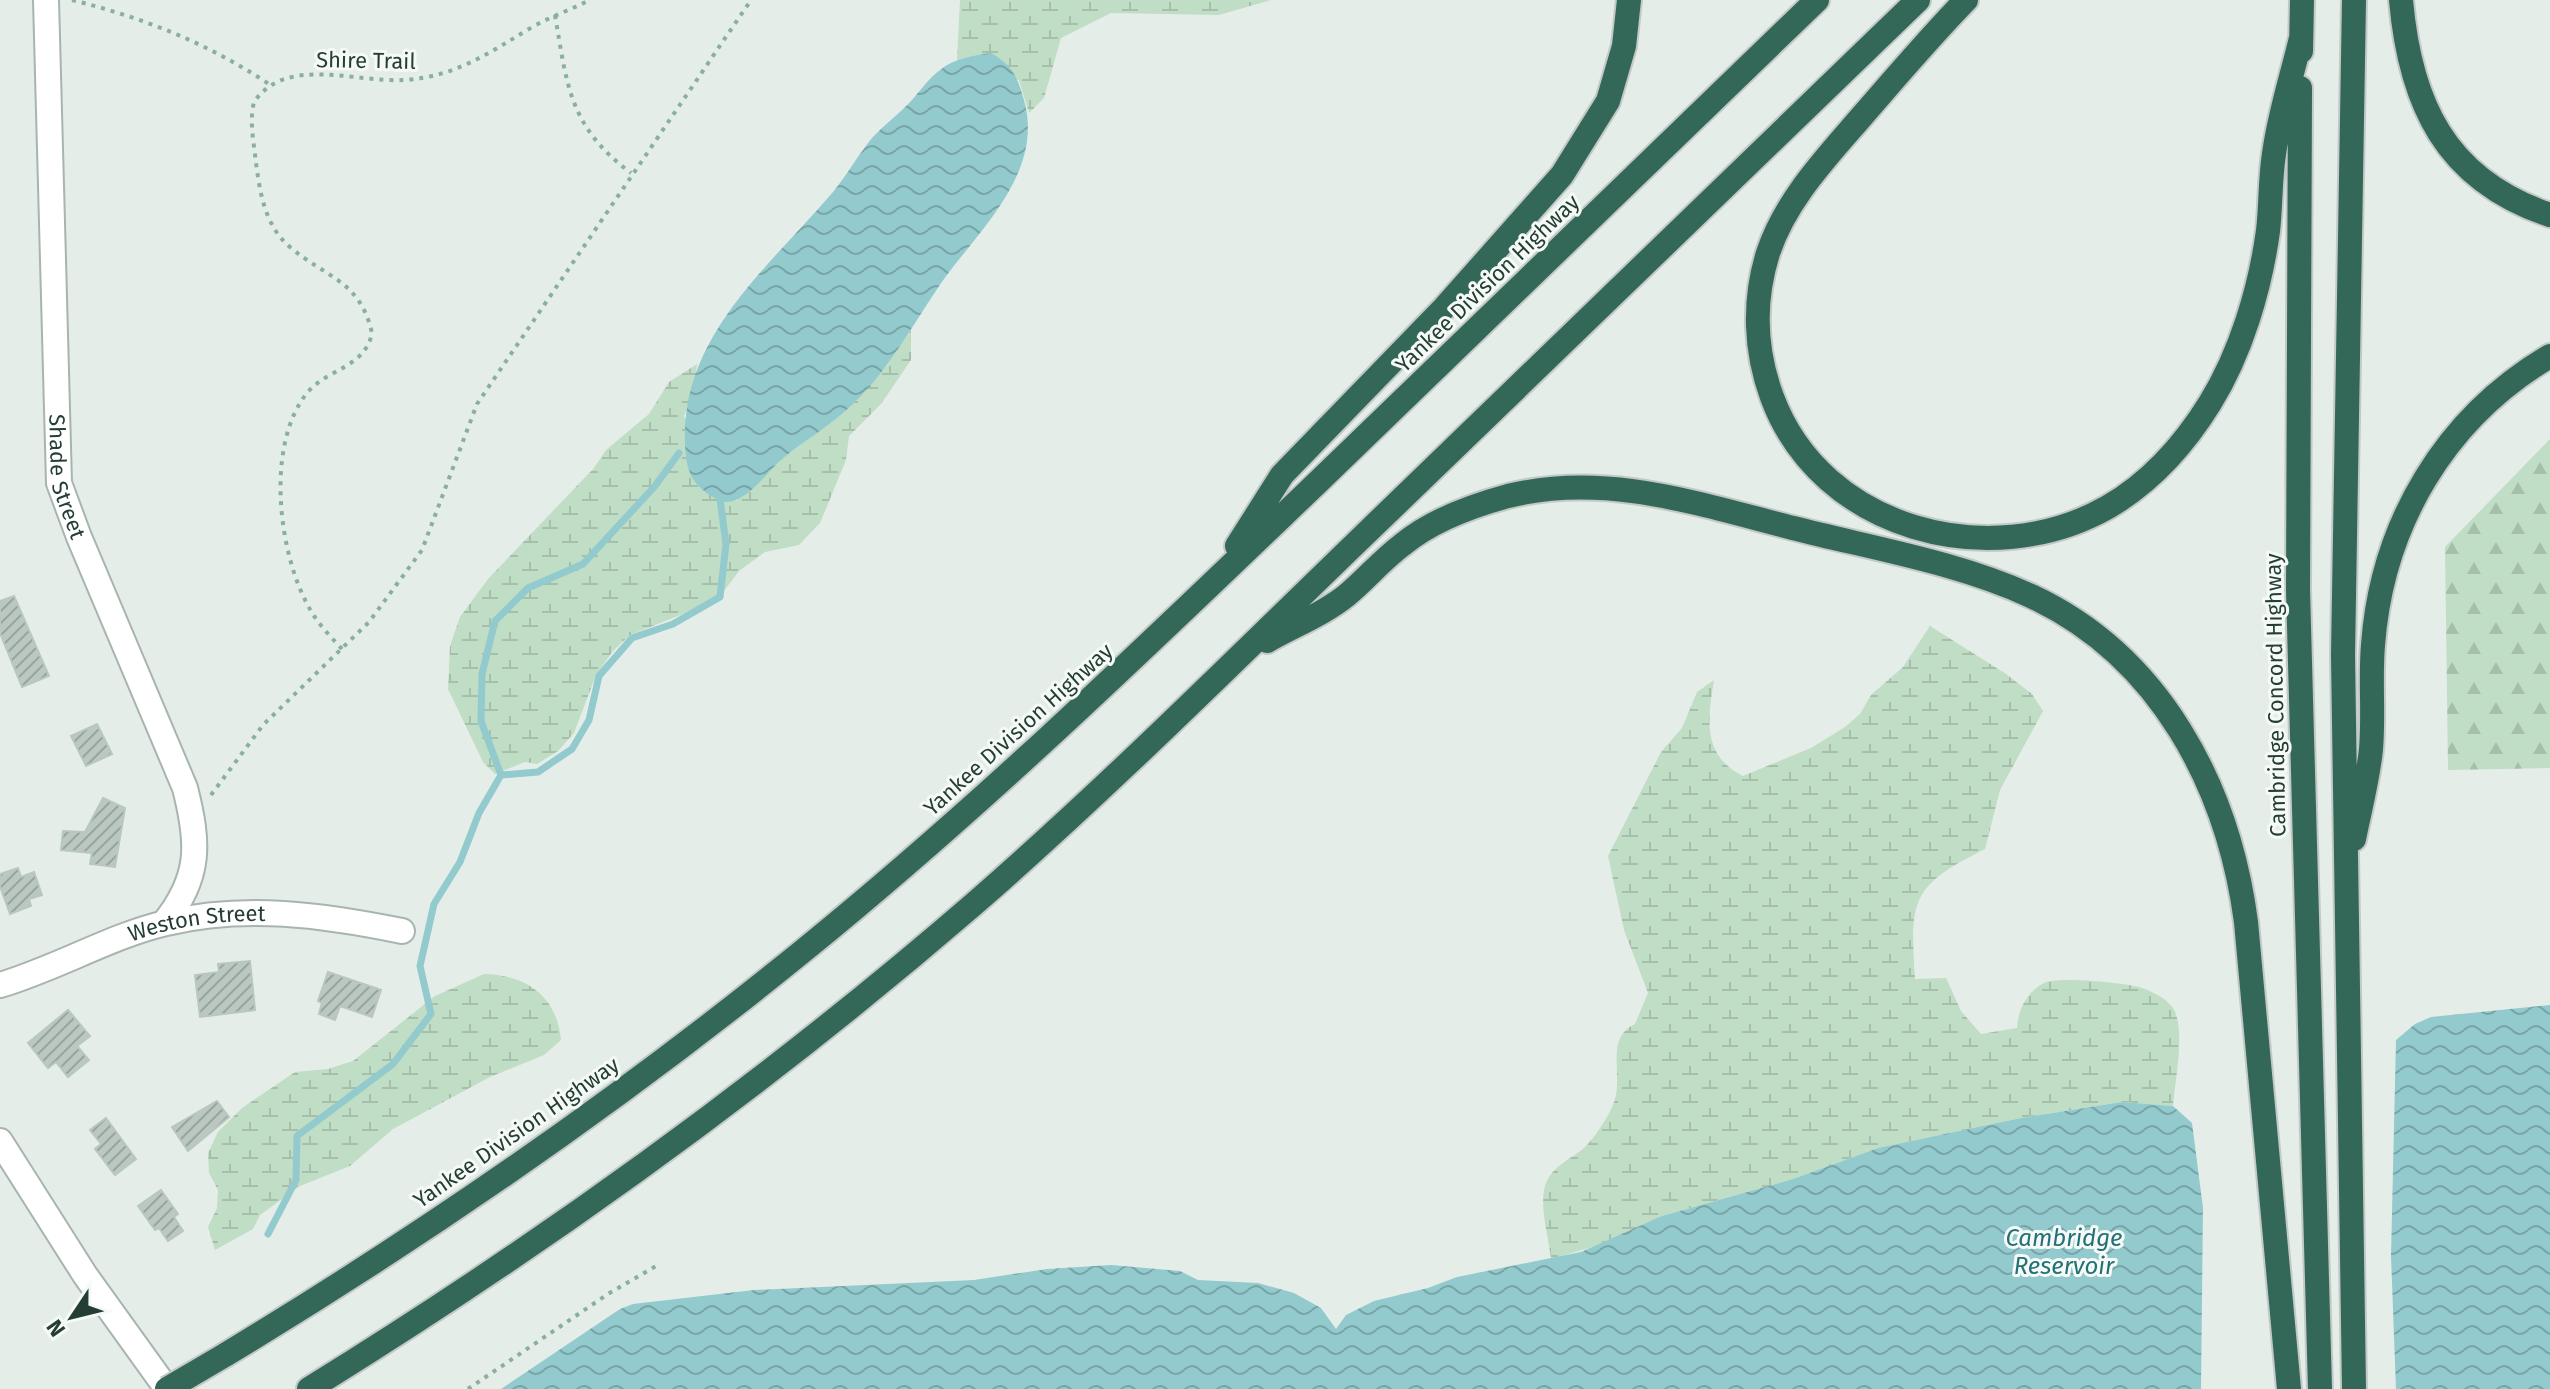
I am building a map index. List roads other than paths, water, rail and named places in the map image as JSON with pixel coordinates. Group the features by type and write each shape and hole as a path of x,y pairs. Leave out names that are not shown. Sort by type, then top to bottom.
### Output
{"highway":[{"path":"1216,580 1282,475 1455,297 1577,153 1600,119 1614,84 1624,46 1629,0"},
{"name":"Yankee Division Highway","path":"167,1389 482,1190 740,1001 967,811 1216,580 1817,0"},
{"path":"309,1389 588,1203 838,1017 1034,851 1918,0"},
{"path":"1966,0 1826,158 1795,199 1769,250 1757,315 1759,346 1767,383 1783,423 1809,461 1843,493 1874,512 1906,525 1952,536 2018,536 2082,519 2138,487 2189,435 2230,366 2252,301 2268,229 2274,153 2301,38"},
{"name":"Cambridge Concord Highway","path":"2302,0 2298,621 2320,1389"},
{"path":"2354,0 2344,428 2344,896 2354,1389"},
{"path":"2401,0 2410,69 2438,131 2460,160 2488,184 2519,203 2550,215"},
{"path":"2344,896 2371,748 2376,615 2395,538 2414,495 2451,440 2493,396 2550,356"},
{"path":"1237,658 1345,597 1399,547 1429,527 1486,503 1567,486 1612,487 1663,494 1965,573 2032,596 2087,629 2137,673 2176,723 2205,776 2234,855 2246,922 2289,1389"},
{"path":"2351,1258 2366,1332 2368,1389"}],"street":[{"name":"Shade Street","path":"46,0 59,483 185,788 195,853 191,881 181,902 164,923"},
{"name":"Weston Street","path":"0,985 164,923 275,912 310,913 402,931"},
{"path":"0,1141 108,1310 167,1389"}],"water":[{"path":"991,53 1009,67 1016,78 1024,100 1028,126 1025,151 1006,197 866,391 835,420 780,461 744,496 727,502 709,495 692,477 685,443 688,405 697,369 713,336 757,276 833,192 877,133 932,77 951,63"},
{"path":"2550,1005 2550,1389 2396,1389 2391,1256 2396,1040 2415,1024 2431,1017"},
{"name":"Cambridge Reservoir","path":"2122,1102 2173,1106 2192,1123 2203,1208 2201,1389 501,1389 620,1309 633,1304 754,1290 974,1280 1047,1269 1111,1265 1180,1271 1198,1280 1258,1283 1294,1293 1321,1308 1336,1329 1346,1315 1374,1301 1428,1288 1457,1277 1581,1252 1662,1216 1793,1179 1878,1148 2021,1118"}],"waterway":[{"path":"501,775 481,721 482,674 495,621 528,588 583,564 655,486 679,453"},
{"path":"268,1234 296,1180 297,1136 393,1064 431,1014 420,966 434,904 460,862 479,813 501,775 538,772 572,749 589,720 599,676 632,638 673,624 720,597 726,544 720,499"}]}
